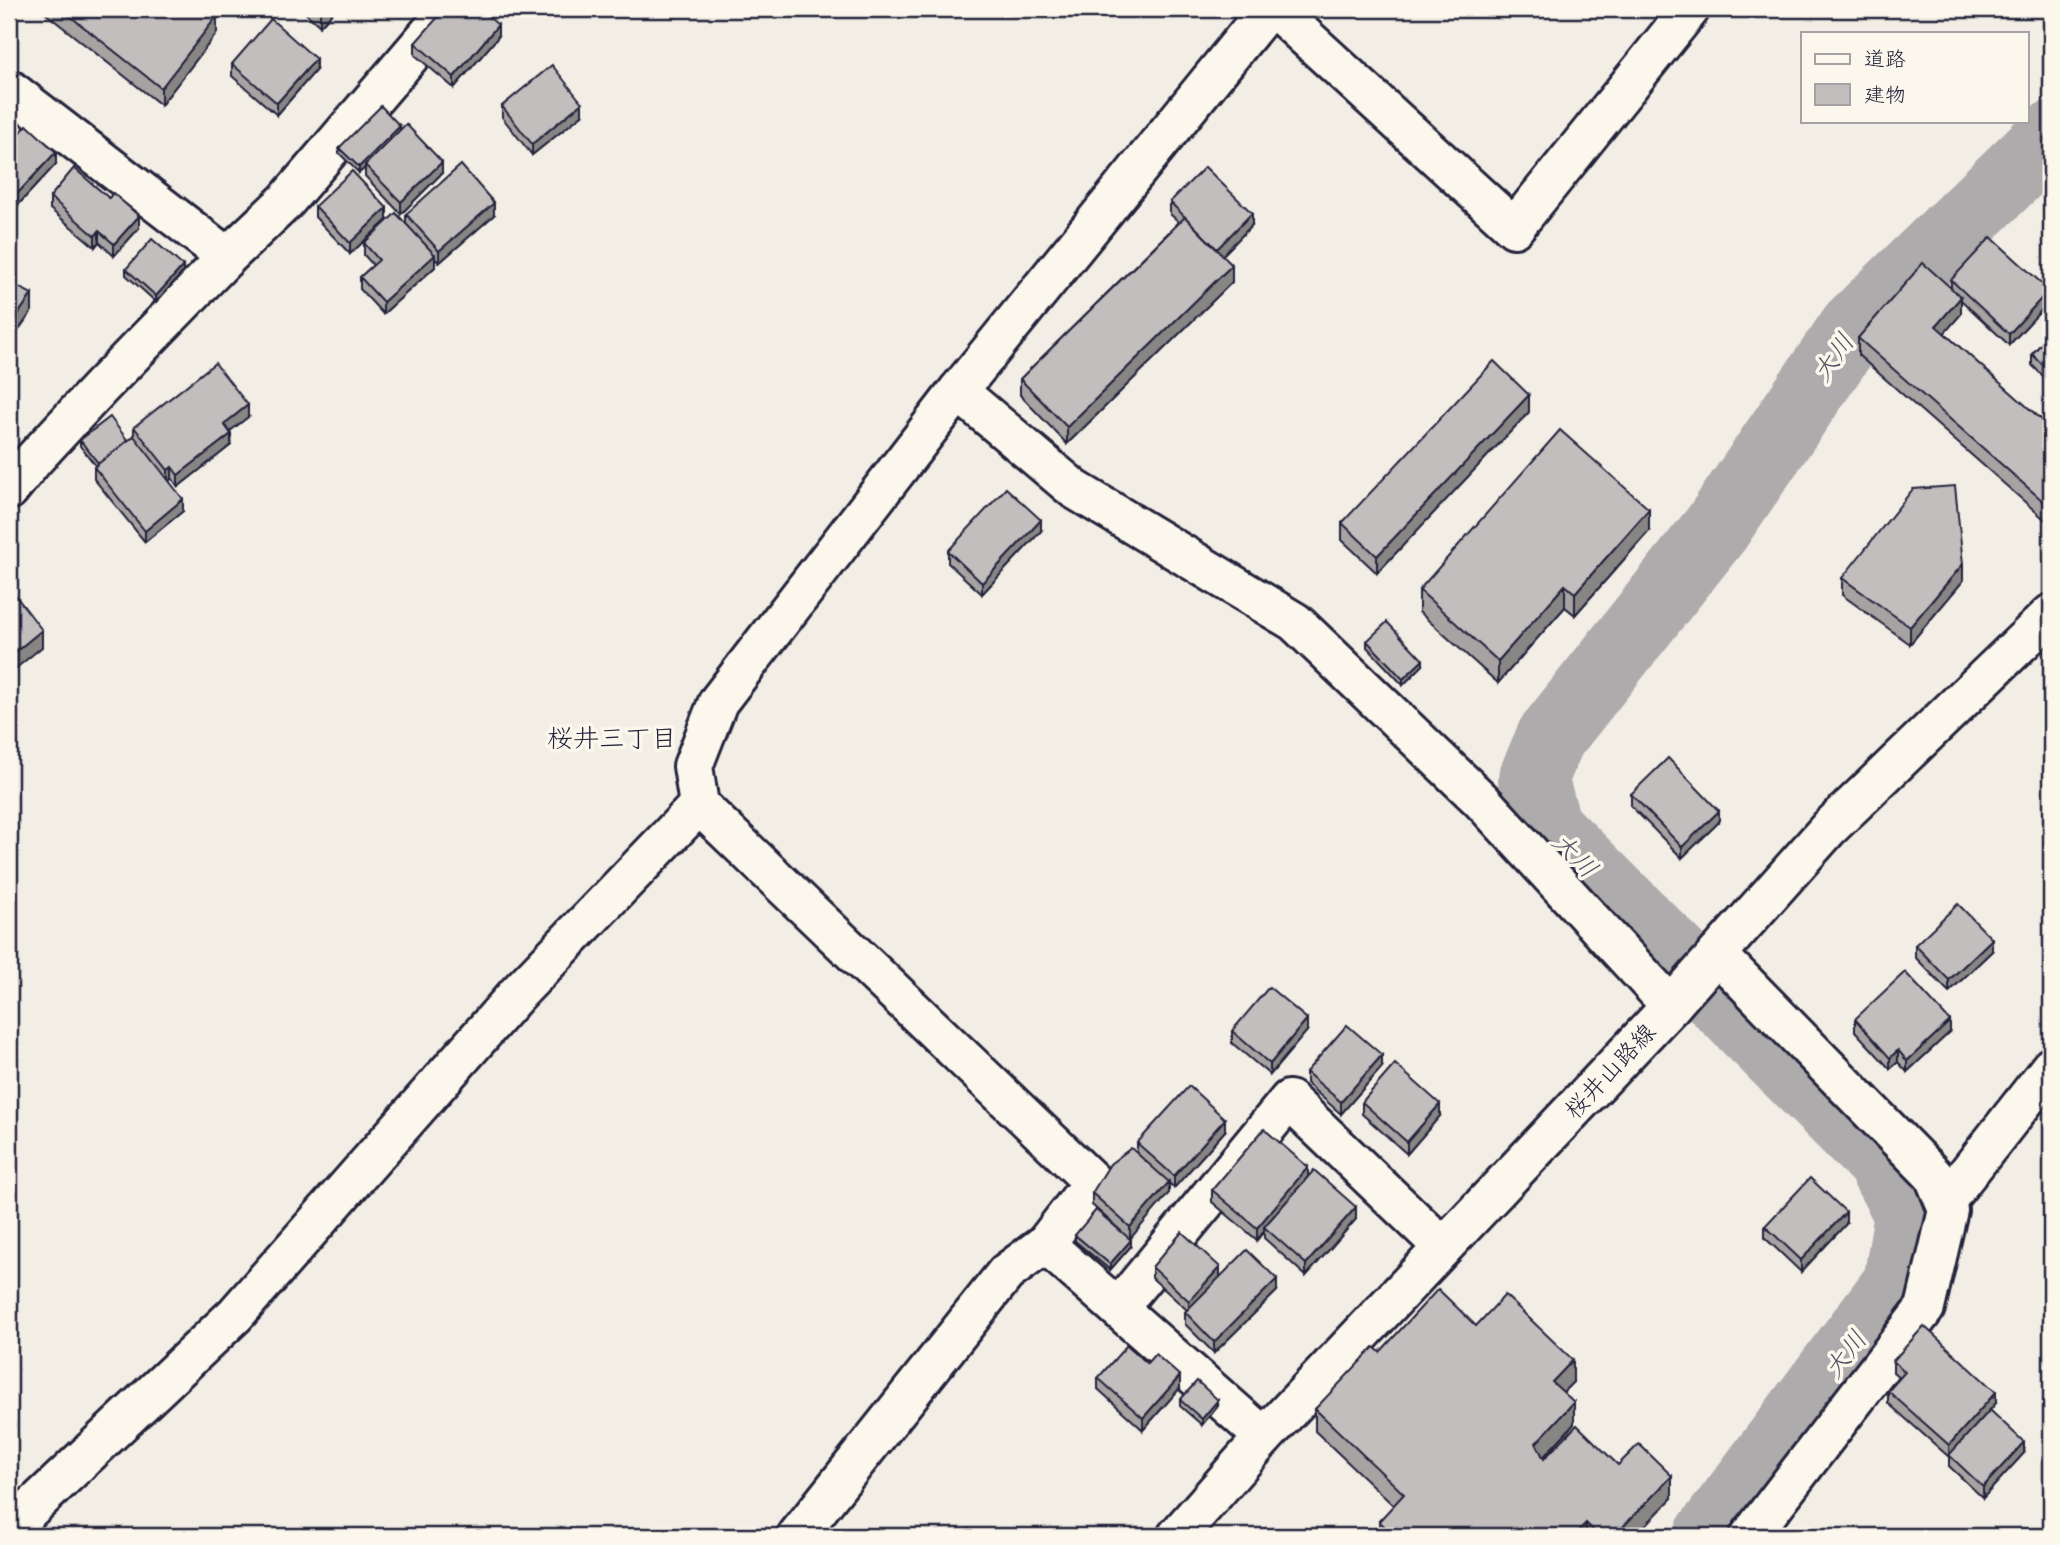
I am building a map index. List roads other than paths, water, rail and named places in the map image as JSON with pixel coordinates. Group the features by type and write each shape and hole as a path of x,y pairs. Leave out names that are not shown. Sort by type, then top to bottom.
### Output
{"street":[{"path":"797,1536 1006,1273 1045,1244 1093,1182 699,805 693,766 718,702 958,391 1268,9"},
{"path":"1275,9 1514,228 1690,9"},
{"path":"9,490 34,459 226,257 286,201 443,11"},
{"path":"9,89 226,257"},
{"path":"958,391 1074,489 1295,622 1481,800 1671,1006"},
{"name":"桜井山路線","path":"1177,1536 1264,1437 1671,1006 1829,828 2051,614"},
{"path":"9,1529 234,1315 517,994 699,805"},
{"path":"1717,954 1934,1176 1948,1210 1924,1308 1750,1536"},
{"path":"1945,1202 2051,1068"},
{"path":"1118,1308 1289,1100 1443,1247"},
{"path":"1045,1244 1264,1437"}],"waterway":[{"name":"大川","path":"1709,1536 1898,1283 1909,1214 1880,1160 1547,827 1533,779 1551,737 1716,529 1854,327 2051,136"}],"district":[{"name":"桜井三丁目","path":"612,738"}]}
